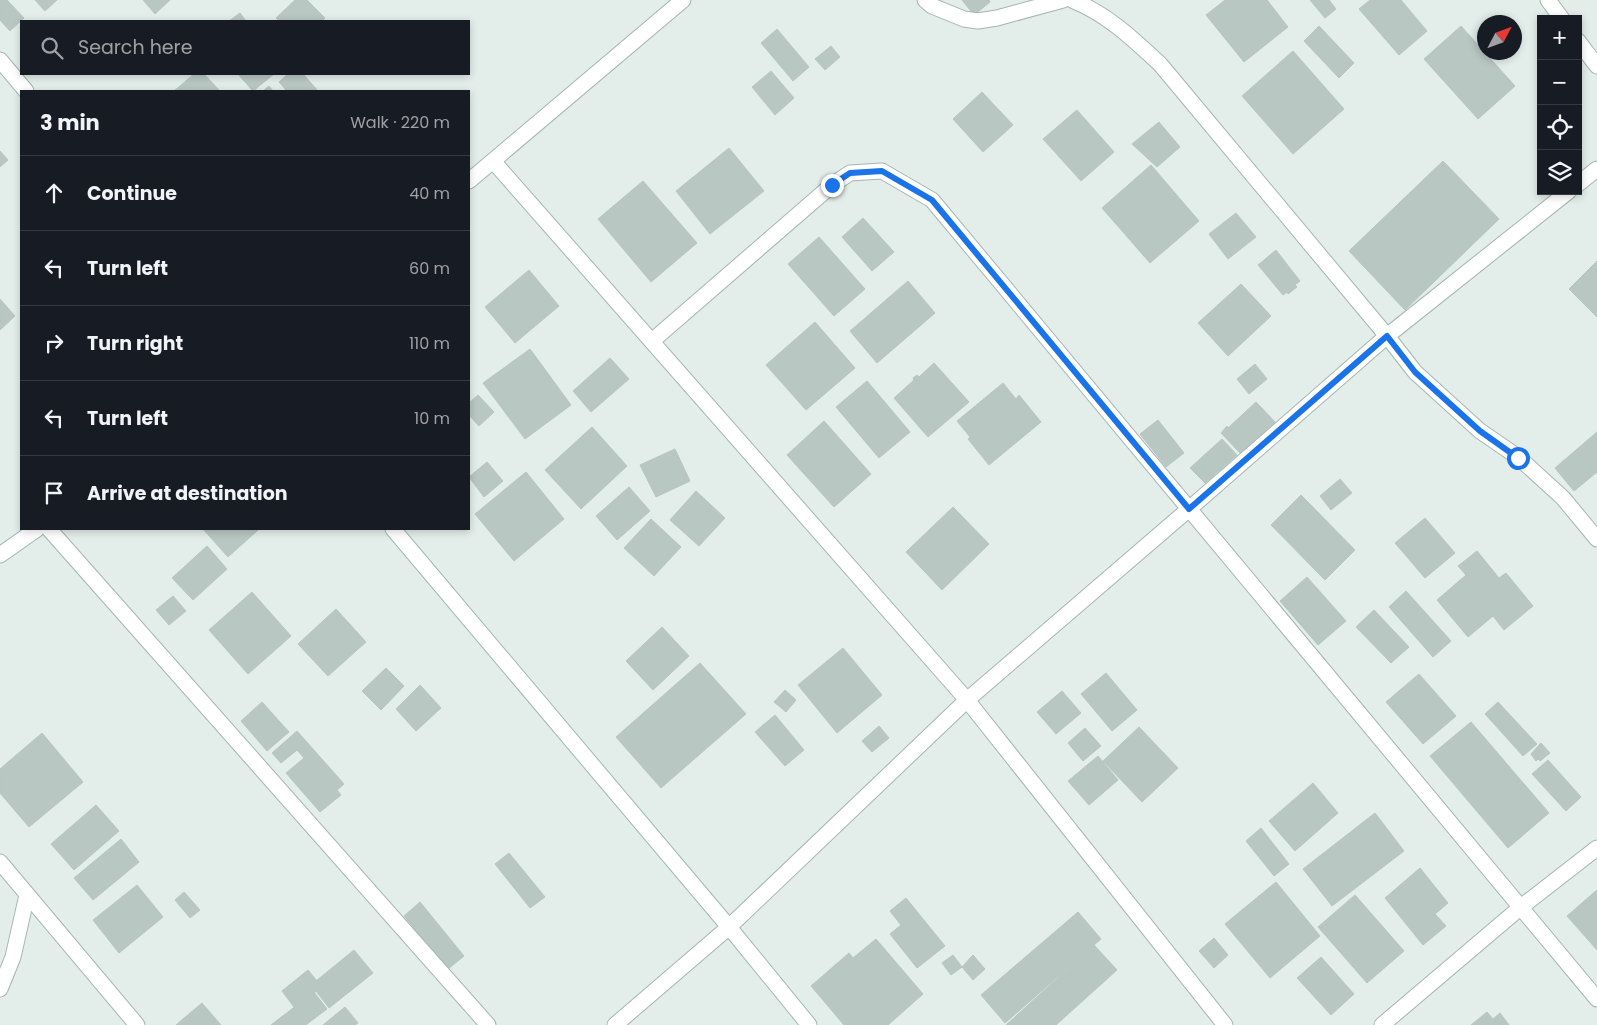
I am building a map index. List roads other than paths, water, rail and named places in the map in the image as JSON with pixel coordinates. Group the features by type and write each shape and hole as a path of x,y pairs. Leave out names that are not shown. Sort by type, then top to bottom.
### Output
{"street":[{"path":"470,180 683,0"},
{"path":"925,0 932,6 964,20 978,21 997,18 1063,0"},
{"path":"1072,0 1090,7 1127,33 1160,64 1415,372 1480,431 1518,458 1563,498 1597,539"},
{"path":"1548,0 1559,15"},
{"path":"1582,46 1597,66"},
{"path":"0,60 25,90"},
{"path":"493,161 967,700 1225,1025"},
{"path":"1582,181 1597,169"},
{"path":"652,341 832,185 850,173 882,171 932,200 1597,999"},
{"path":"615,1025 729,927 967,700 1387,336 1564,195"},
{"path":"0,555 37,530"},
{"path":"50,530 488,1025"},
{"path":"394,530 729,927 809,1025"},
{"path":"1382,1025 1521,907 1597,848"},
{"path":"0,862 137,1025"},
{"path":"0,989 13,957 27,895"}]}
